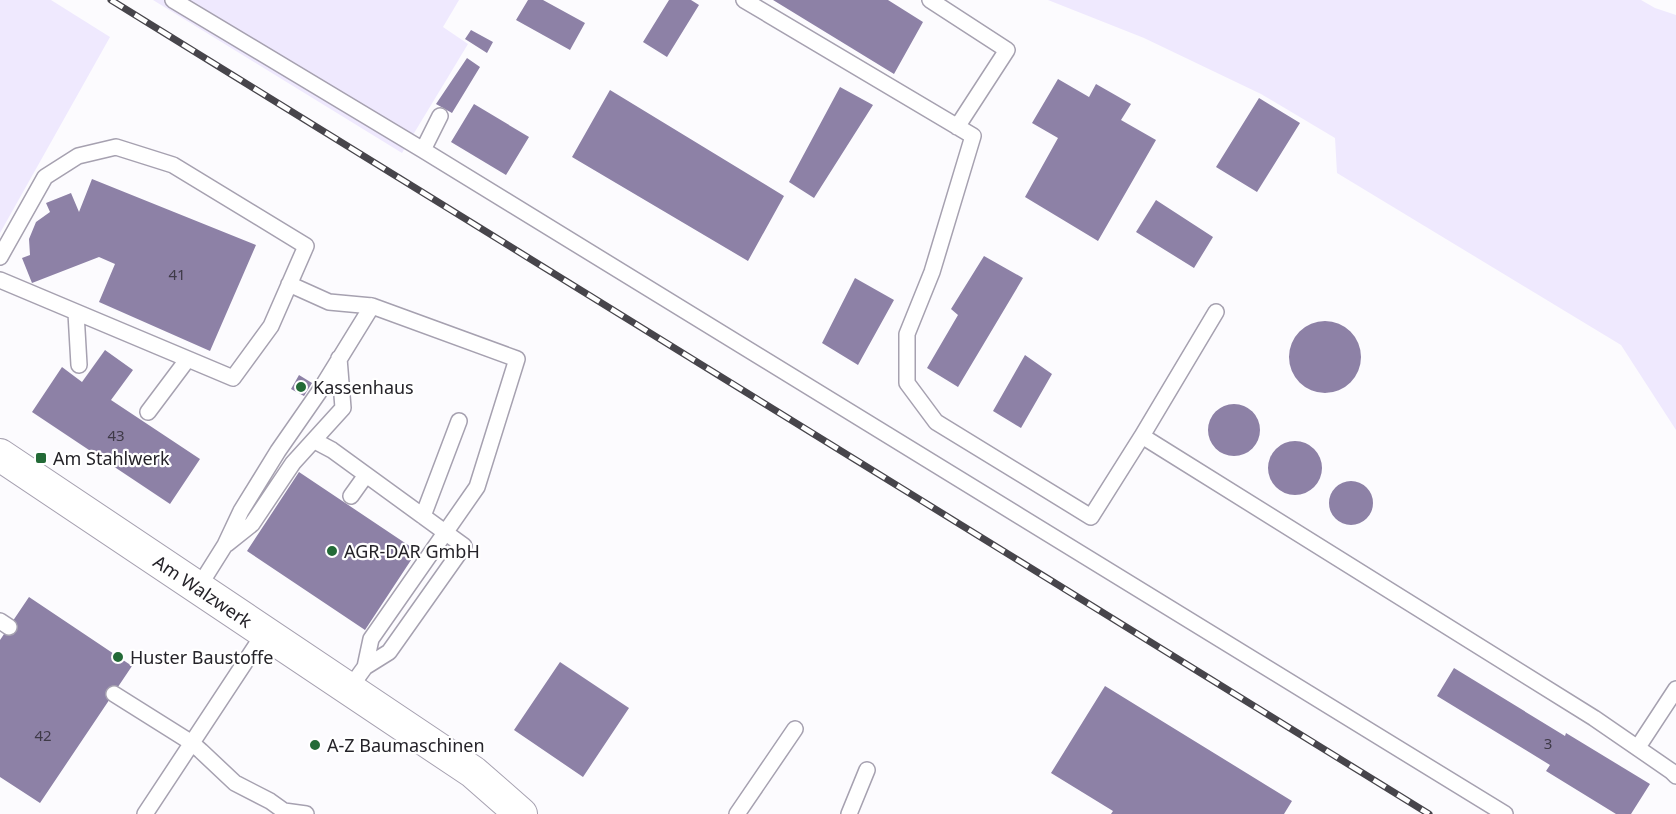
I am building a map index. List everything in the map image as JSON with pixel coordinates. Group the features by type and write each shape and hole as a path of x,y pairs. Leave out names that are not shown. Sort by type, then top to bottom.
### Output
{"street":[{"name":"Am Walzwerk","path":"0,455 265,632 357,678 521,814"}],"lane":[{"path":"173,0 423,150 1505,814"},
{"path":"744,0 973,136 932,272 907,334 907,383 936,422 1091,517 1216,312"},
{"path":"930,0 1007,50 957,127"},
{"path":"423,150 440,116"},
{"path":"0,257 45,177 78,156 116,147 173,165 306,246 271,326 233,378 0,280"},
{"path":"289,284 329,302 372,306 517,359 477,487 371,639 357,678"},
{"path":"198,588 225,545 241,511 372,306"},
{"path":"76,313 79,365"},
{"path":"225,545 252,524 293,463 343,408 339,358"},
{"path":"148,412 187,360"},
{"path":"423,516 459,421"},
{"path":"1142,436 1594,718 1676,776"},
{"path":"315,441 332,450 464,546 389,652 357,678"},
{"path":"351,496 366,475"},
{"path":"145,814 265,632"},
{"path":"1638,747 1676,689"},
{"path":"114,694 192,743 235,783 284,811 306,814"},
{"path":"737,814 795,729"},
{"path":"849,814 867,770"}],"shaded area":[{"path":"0,0 51,0 110,37 0,233"},
{"path":"153,0 459,0 443,27 468,44 402,153"},
{"path":"1048,0 1641,0 1655,8 1676,15 1676,430 1621,345 1337,173 1335,138 1261,94 1144,38"}],"building":[{"path":"528,0 543,0 585,23 570,50 516,20"},
{"path":"669,0 691,0 699,5 667,57 643,42"},
{"path":"773,0 888,0 923,22 894,74"},
{"path":"471,30 493,42 487,53 465,39"},
{"path":"467,58 480,67 452,113 436,104"},
{"path":"1058,79 1089,97 1096,84 1131,104 1121,120 1156,140 1098,241 1025,197 1058,138 1032,123"},
{"path":"840,87 873,105 814,198 789,182"},
{"path":"610,90 784,196 748,261 572,157"},
{"path":"1259,98 1300,123 1257,192 1216,167"},
{"path":"474,104 529,137 506,175 451,142"},
{"path":"92,179 256,245 210,351 99,302 115,264 99,257 32,283 22,258 30,255 29,239 36,222 50,212 46,203 71,193 79,212"},
{"path":"1156,200 1213,237 1194,268 1136,232"},
{"path":"984,256 1023,278 958,387 927,368 958,315 951,309"},
{"path":"855,278 894,300 858,365 822,343"},
{"path":"1332,321 1351,331 1359,343 1361,357 1359,371 1351,383 1339,391 1318,393 1299,383 1291,371 1289,350 1299,331 1311,323"},
{"path":"105,350 133,370 111,400 200,459 170,504 32,412 62,367 82,382"},
{"path":"1025,355 1052,374 1021,428 993,411"},
{"name":"Kassenhaus","path":"299,375 312,383 304,396 291,389"},
{"path":"1229,404 1239,404 1248,408 1256,416 1260,430 1256,444 1248,452 1239,456 1229,456 1220,452 1212,444 1208,435 1208,425 1212,416 1220,408"},
{"path":"1290,441 1300,441 1310,445 1318,453 1322,468 1318,483 1310,491 1300,495 1290,495 1280,491 1272,483 1268,473 1268,463 1272,453 1280,445"},
{"name":"AGR-DAR GmbH","path":"299,472 417,551 365,630 247,551"},
{"path":"1351,481 1366,488 1373,503 1366,518 1351,525 1336,518 1329,503 1336,488"},
{"path":"29,597 132,666 40,803 0,777 0,640"},
{"path":"560,662 629,708 583,777 514,730"},
{"path":"1454,668 1565,736 1566,733 1650,784 1631,814 1616,814 1546,771 1550,765 1437,696"},
{"path":"1105,686 1292,801 1284,814 1111,814 1113,811 1051,773"}],"railway":[{"path":"111,0 1429,814"}],"place":[{"name":"Kassenhaus","path":"301,387"},
{"name":"Am Stahlwerk","path":"41,458"},
{"name":"AGR-DAR GmbH","path":"332,551"},
{"name":"Huster Baustoffe","path":"118,657"},
{"name":"A-Z Baumaschinen","path":"315,745"}]}
